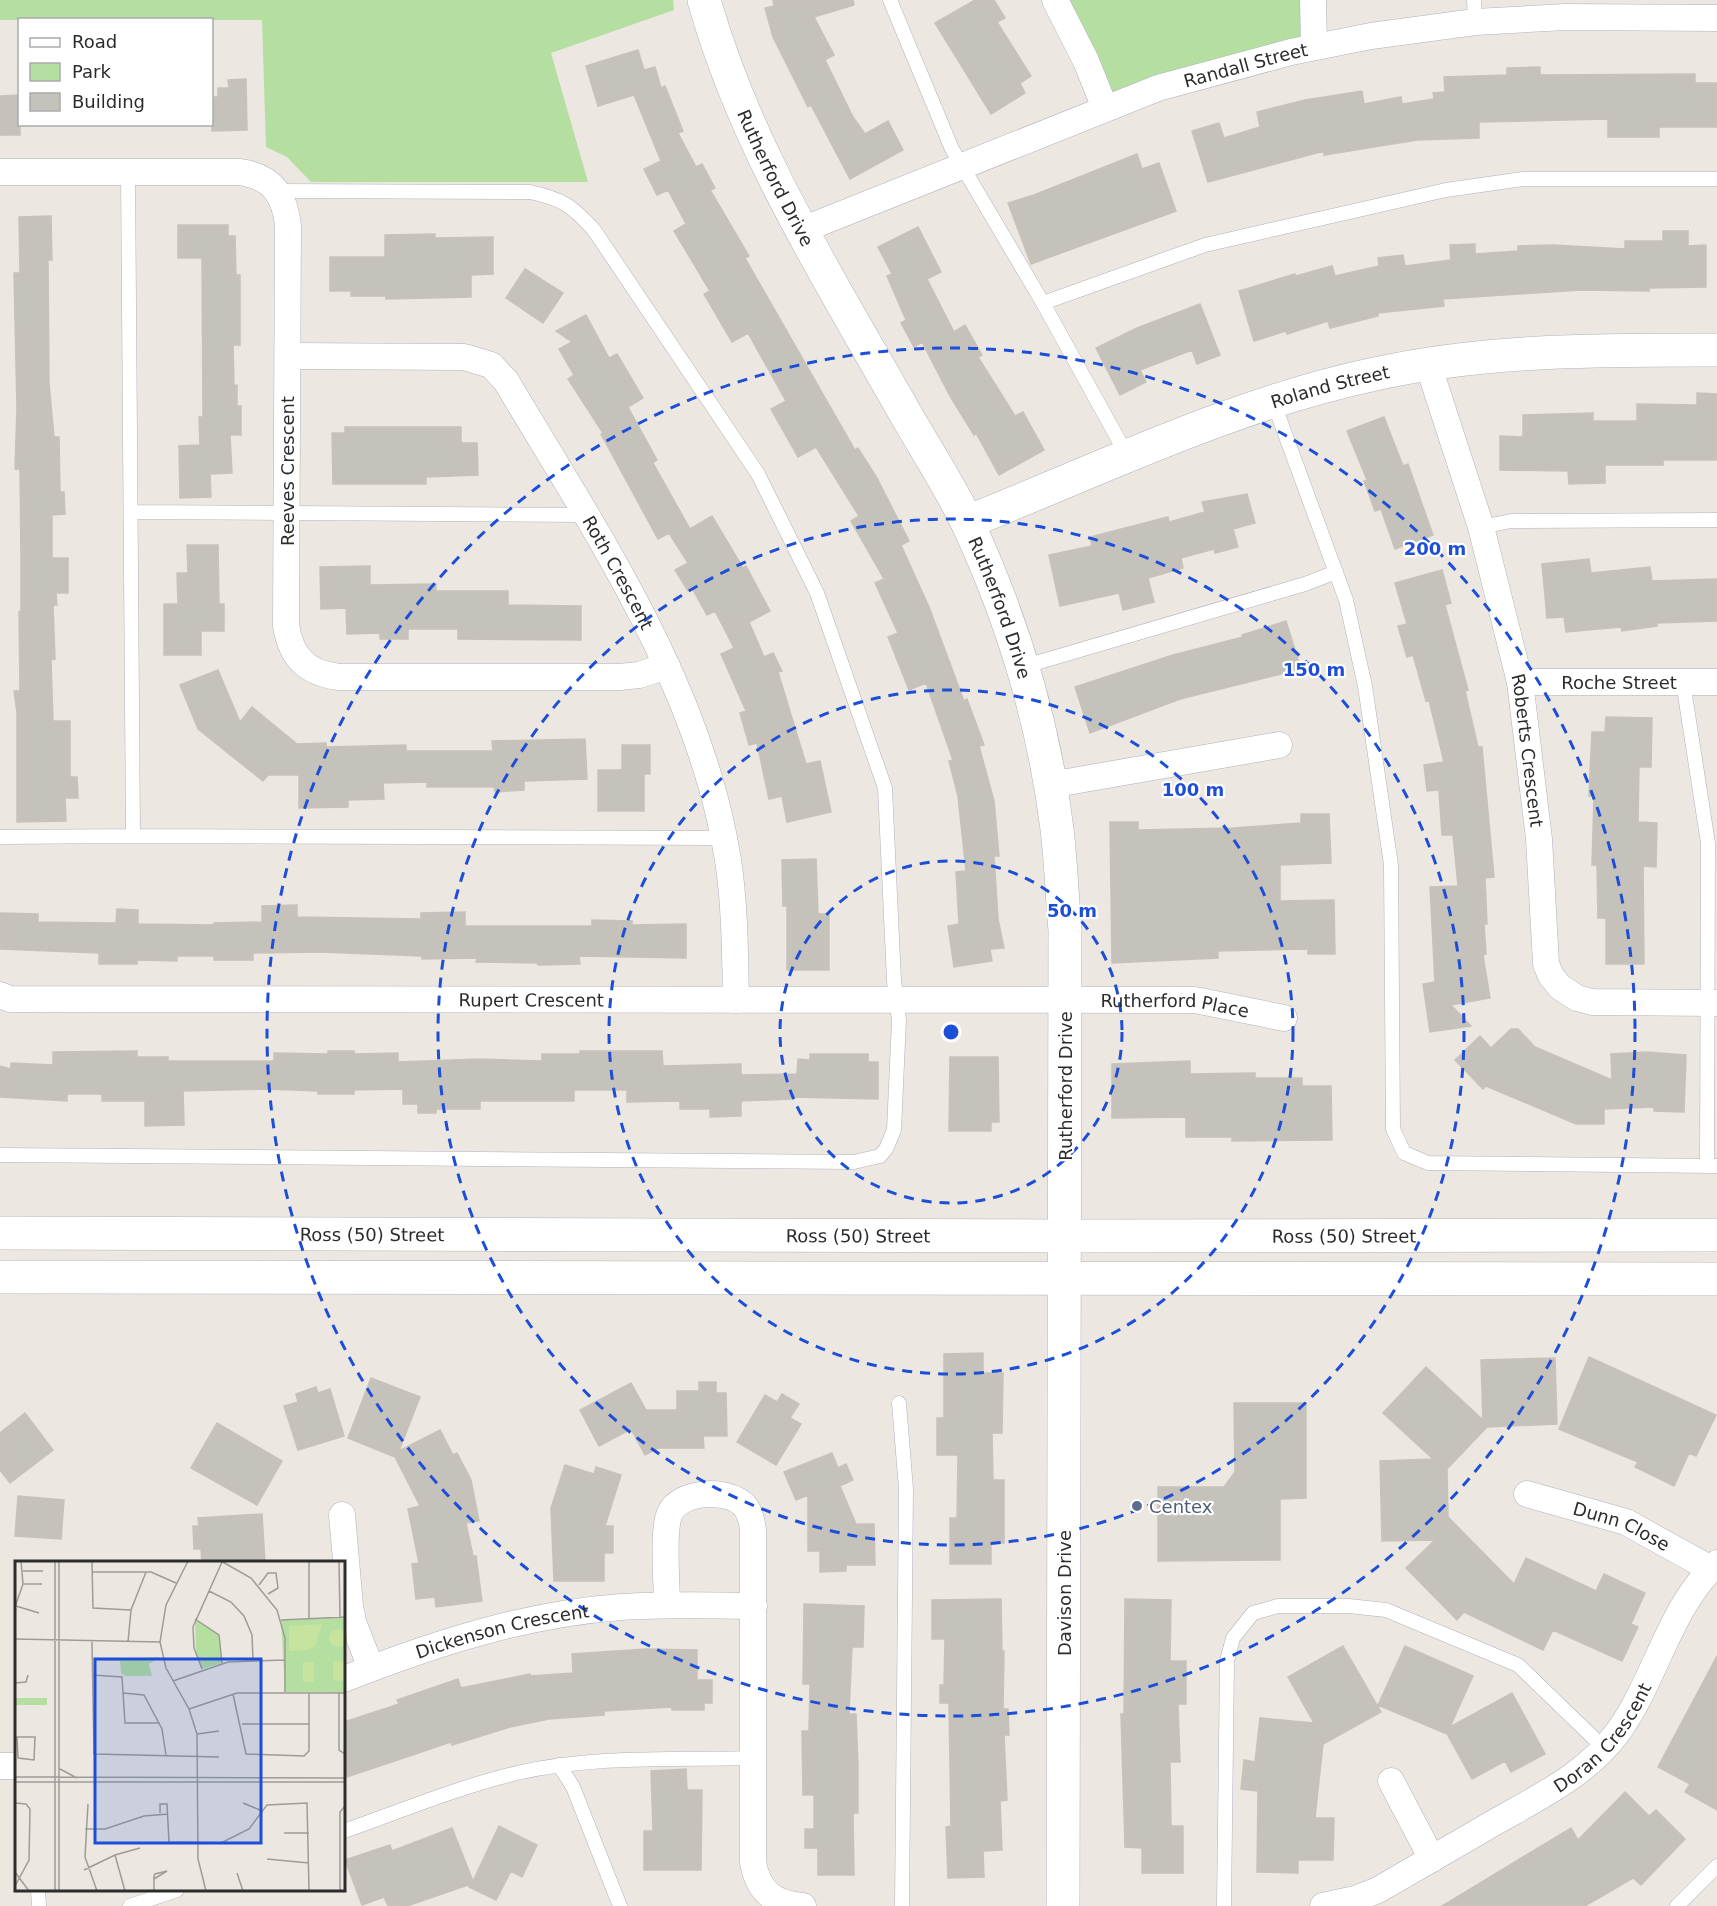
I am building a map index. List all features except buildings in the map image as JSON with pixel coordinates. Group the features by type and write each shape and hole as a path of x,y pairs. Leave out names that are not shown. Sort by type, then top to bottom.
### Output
{"street":[{"name":"Rutherford Drive","path":"704,0 736,97 765,161 967,522 999,599 1022,667 1050,785 1057,828 1065,930 1066,1279"},
{"path":"1055,0 1086,61 1104,108"},
{"path":"1313,0 1314,47"},
{"name":"Randall Street","path":"802,230 1158,88 1314,47 1475,11 1540,18 1634,9 1717,18"},
{"path":"0,172 253,174 278,191"},
{"name":"Reeves Crescent","path":"278,191 285,202 288,226 286,513 289,640 298,660 313,672 339,677 620,677 639,675 666,666"},
{"name":"Roland Street","path":"967,522 1273,401 1328,385 1465,358 1575,351 1717,351"},
{"name":"Roth Crescent","path":"288,356 464,357 491,364 506,381 585,515 666,666 704,762 724,838 733,909 736,1000"},
{"name":"Roberts Crescent","path":"1428,364 1481,527 1520,682 1539,840 1544,949 1551,976 1577,998 1592,1002 1712,1003"},
{"name":"Roche Street","path":"1520,682 1717,682"},
{"path":"1050,785 1279,745"},
{"name":"Rupert Crescent","path":"0,995 10,999 1065,1000"},
{"name":"Rutherford Place","path":"1065,1000 1195,1000 1284,1018"},
{"name":"Ross (50) Street","path":"0,1233 1066,1236 1717,1234"},
{"path":"0,1277 1717,1279"},
{"name":"Davison Drive","path":"1063,1906 1066,1279"},
{"name":"Dunn Close","path":"1527,1494 1626,1522 1714,1566"},
{"path":"666,1605 668,1515 675,1505 684,1499 722,1496 743,1504 752,1520 753,1862 756,1877 769,1897 791,1905 803,1906"},
{"path":"342,1515 350,1606 371,1668"},
{"name":"Doran Crescent","path":"1323,1906 1355,1899 1378,1890 1559,1786 1593,1762 1605,1749 1642,1691 1686,1604 1714,1566"},
{"name":"Dickenson Crescent","path":"345,1678 427,1647 502,1626 579,1612 666,1605 754,1606"},
{"path":"1390,1781 1432,1859"}],"lane":[{"path":"890,0 909,50 962,166 1043,303 1128,457"},
{"path":"128,172 133,836"},
{"path":"1043,303 1205,245 1446,189 1523,179 1717,179"},
{"path":"0,1155 868,1160 880,1156 886,1149 894,1130 899,1020 885,789 817,593 758,474 594,230 572,206 554,197 530,192 278,191"},
{"path":"1273,401 1346,600 1365,686 1391,865 1393,1129 1404,1153 1428,1163 1712,1166 1712,843 1683,682"},
{"path":"132,512 585,515"},
{"path":"1481,527 1511,521 1717,520"},
{"path":"1022,667 1305,584 1336,572"},
{"path":"0,837 724,838"},
{"path":"899,1403 906,1489 902,1906"},
{"path":"1224,1906 1227,1661 1233,1638 1253,1613 1278,1606 1349,1606 1386,1610 1518,1665 1605,1749"},
{"path":"345,1831 517,1773 559,1765 617,1760 754,1758"},
{"path":"559,1765 573,1787 620,1906"},
{"path":"1677,1906 1717,1866"},
{"path":"38,1891 39,1906"},
{"path":"130,1906 174,1891"}],"green space":[{"path":"0,0 673,0 674,10 551,53 588,182 311,182 287,157 266,147 262,20 18,18 18,20 0,20"},
{"path":"1055,0 1313,0 1314,47 1105,108"}],"place":[{"name":"Centex","path":"1137,1506"}]}
